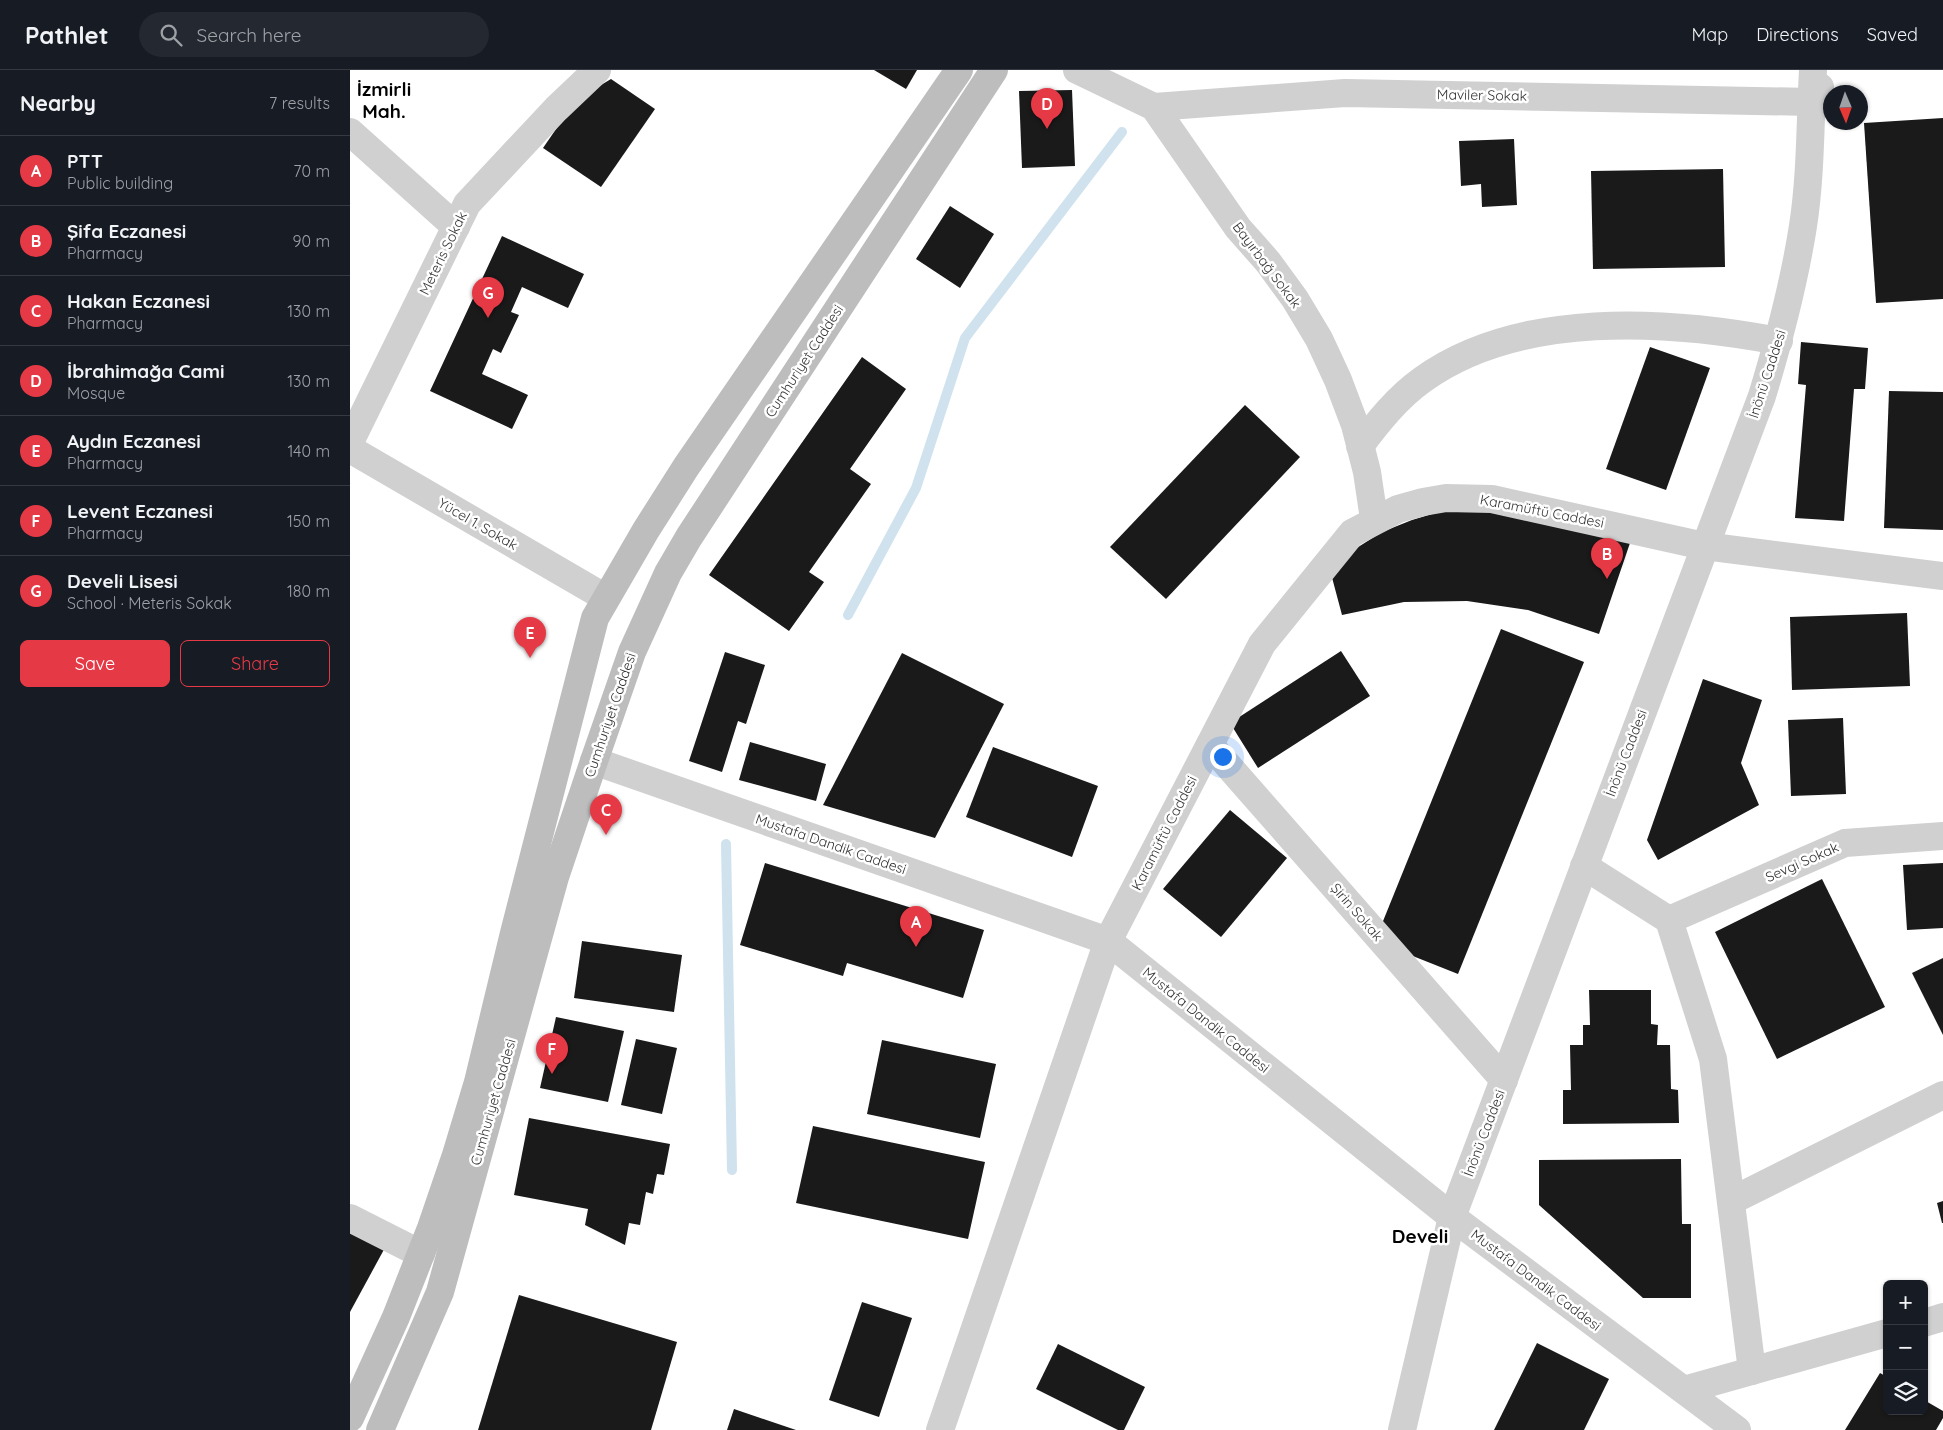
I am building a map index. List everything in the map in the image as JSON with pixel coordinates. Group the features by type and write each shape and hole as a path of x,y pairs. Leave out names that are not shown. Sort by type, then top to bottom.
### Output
{"main road":[{"name":"Cumhuriyet Caddesi","path":"350,1418 396,1317 421,1254 456,1155 478,1082 595,618 686,467 959,70"},
{"name":"Cumhuriyet Caddesi","path":"380,1430 440,1292 555,877 632,652 668,573 689,537 994,70"}],"street":[{"name":"Meteris Sokak","path":"350,442 467,204 556,109 598,70"},
{"name":"Bayırbağ Sokak","path":"1077,70 1154,107 1238,228 1268,262 1295,299 1319,339 1338,380 1367,472 1374,520"},
{"name":"İnönü Caddesi","path":"1402,1430 1452,1218 1762,396 1779,341 1803,225 1809,164 1812,70"},
{"path":"1811,102 1828,70"},
{"name":"Maviler Sokak","path":"1154,107 1346,92 1811,102"},
{"path":"350,132 456,227"},
{"path":"1360,446 1399,399 1422,380 1475,350 1504,340 1552,332 1646,326 1735,333 1779,341"},
{"name":"Yücel 1. Sokak","path":"350,449 606,598"},
{"name":"Karamüftü Caddesi","path":"940,1430 1108,941 1262,644 1352,533 1398,509 1423,502 1469,497 1492,499 1704,546 1943,576"},
{"name":"Şirin Sokak","path":"1210,745 1504,1080"},
{"name":"Mustafa Dandik Caddesi","path":"594,762 1108,941 1452,1218 1737,1430"},
{"name":"Sevgi Sokak","path":"1669,920 1845,843 1943,836"},
{"path":"1584,866 1669,920 1713,1059 1752,1371"},
{"path":"1731,1201 1943,1094"},
{"path":"350,1218 421,1254"},
{"path":"1928,1322 1943,1318"},
{"path":"1684,1390 1883,1334"}],"building":[{"path":"874,70 917,70 906,89"},
{"path":"611,79 655,109 601,187 543,148 576,100"},
{"path":"1072,90 1075,166 1022,168 1019,91"},
{"path":"1943,118 1943,299 1876,303 1864,130 1868,130 1868,123"},
{"path":"1514,139 1517,205 1482,207 1481,184 1461,186 1459,141"},
{"path":"1723,169 1725,267 1593,269 1591,171"},
{"path":"950,206 994,234 960,288 916,259"},
{"path":"502,236 584,274 568,308 522,287 511,312 519,315 501,353 493,349 482,374 528,395 512,429 430,391"},
{"path":"1801,342 1868,348 1865,389 1854,389 1844,521 1795,518 1806,385 1798,384"},
{"path":"1650,347 1710,368 1666,490 1606,469"},
{"path":"862,357 906,389 850,469 871,484 809,572 824,582 789,631 709,575"},
{"path":"1889,391 1943,392 1943,530 1884,528"},
{"path":"1245,405 1300,457 1166,599 1110,547"},
{"path":"1472,507 1630,543 1599,634 1528,610 1467,601 1404,602 1342,615 1330,570 1355,549 1382,532 1412,520 1442,511"},
{"path":"1907,613 1910,686 1792,690 1790,617"},
{"path":"1501,629 1584,662 1458,974 1375,941"},
{"path":"1341,651 1370,696 1258,768 1230,723"},
{"path":"725,652 765,665 746,724 738,721 722,772 689,761"},
{"path":"902,653 1004,704 935,838 823,805"},
{"path":"1703,679 1762,700 1741,763 1759,805 1658,860 1647,840"},
{"path":"1843,718 1846,794 1791,796 1788,720"},
{"path":"750,742 826,764 816,801 739,780"},
{"path":"993,747 1098,786 1072,857 966,817"},
{"path":"1230,810 1287,858 1221,937 1163,889"},
{"path":"765,863 984,930 963,998 847,963 843,976 740,945"},
{"path":"1943,863 1943,928 1907,930 1903,865"},
{"path":"1822,879 1885,1007 1777,1059 1715,932"},
{"path":"582,941 682,955 674,1012 574,998"},
{"path":"1943,958 1943,1035 1912,973"},
{"path":"1589,990 1651,990 1651,1024 1658,1025 1657,1045 1670,1045 1671,1089 1678,1090 1679,1123 1563,1124 1563,1090 1571,1090 1570,1045 1583,1045 1583,1025 1590,1025"},
{"path":"556,1017 624,1031 608,1102 540,1088"},
{"path":"636,1039 677,1048 662,1114 621,1105"},
{"path":"882,1040 996,1064 980,1138 867,1114"},
{"path":"529,1118 670,1144 664,1175 657,1174 653,1194 646,1192 640,1225 629,1223 625,1245 585,1225 588,1209 514,1195"},
{"path":"813,1126 985,1162 968,1239 796,1203"},
{"path":"1681,1159 1682,1224 1691,1224 1691,1298 1643,1298 1539,1205 1539,1160"},
{"path":"1943,1201 1943,1223 1942,1223 1937,1203"},
{"path":"350,1227 387,1244 350,1312"},
{"path":"519,1295 677,1342 651,1430 478,1430"},
{"path":"862,1302 912,1318 879,1417 829,1400"},
{"path":"1537,1343 1609,1379 1584,1430 1494,1430"},
{"path":"1058,1344 1145,1387 1124,1430 1118,1430 1036,1389"},
{"path":"1880,1373 1883,1375 1883,1415 1928,1415 1928,1402 1943,1411 1943,1418 1936,1430 1845,1430"},
{"path":"734,1409 796,1430 727,1430"}],"waterway":[{"path":"848,615 916,488 965,338 1122,132"},
{"path":"726,844 732,1170"}],"place":[{"name":"İbrahimağa Cami","path":"1047,129"},
{"name":"Develi Lisesi","path":"488,318"},
{"name":"Şifa Eczanesi","path":"1607,579"},
{"name":"Aydın Eczanesi","path":"530,658"},
{"name":"Hakan Eczanesi","path":"606,835"},
{"name":"PTT","path":"916,947"},
{"name":"Levent Eczanesi","path":"552,1074"}],"district":[{"name":"İzmirli Mah.","path":"384,100"},
{"name":"Develi","path":"1420,1236"}]}
